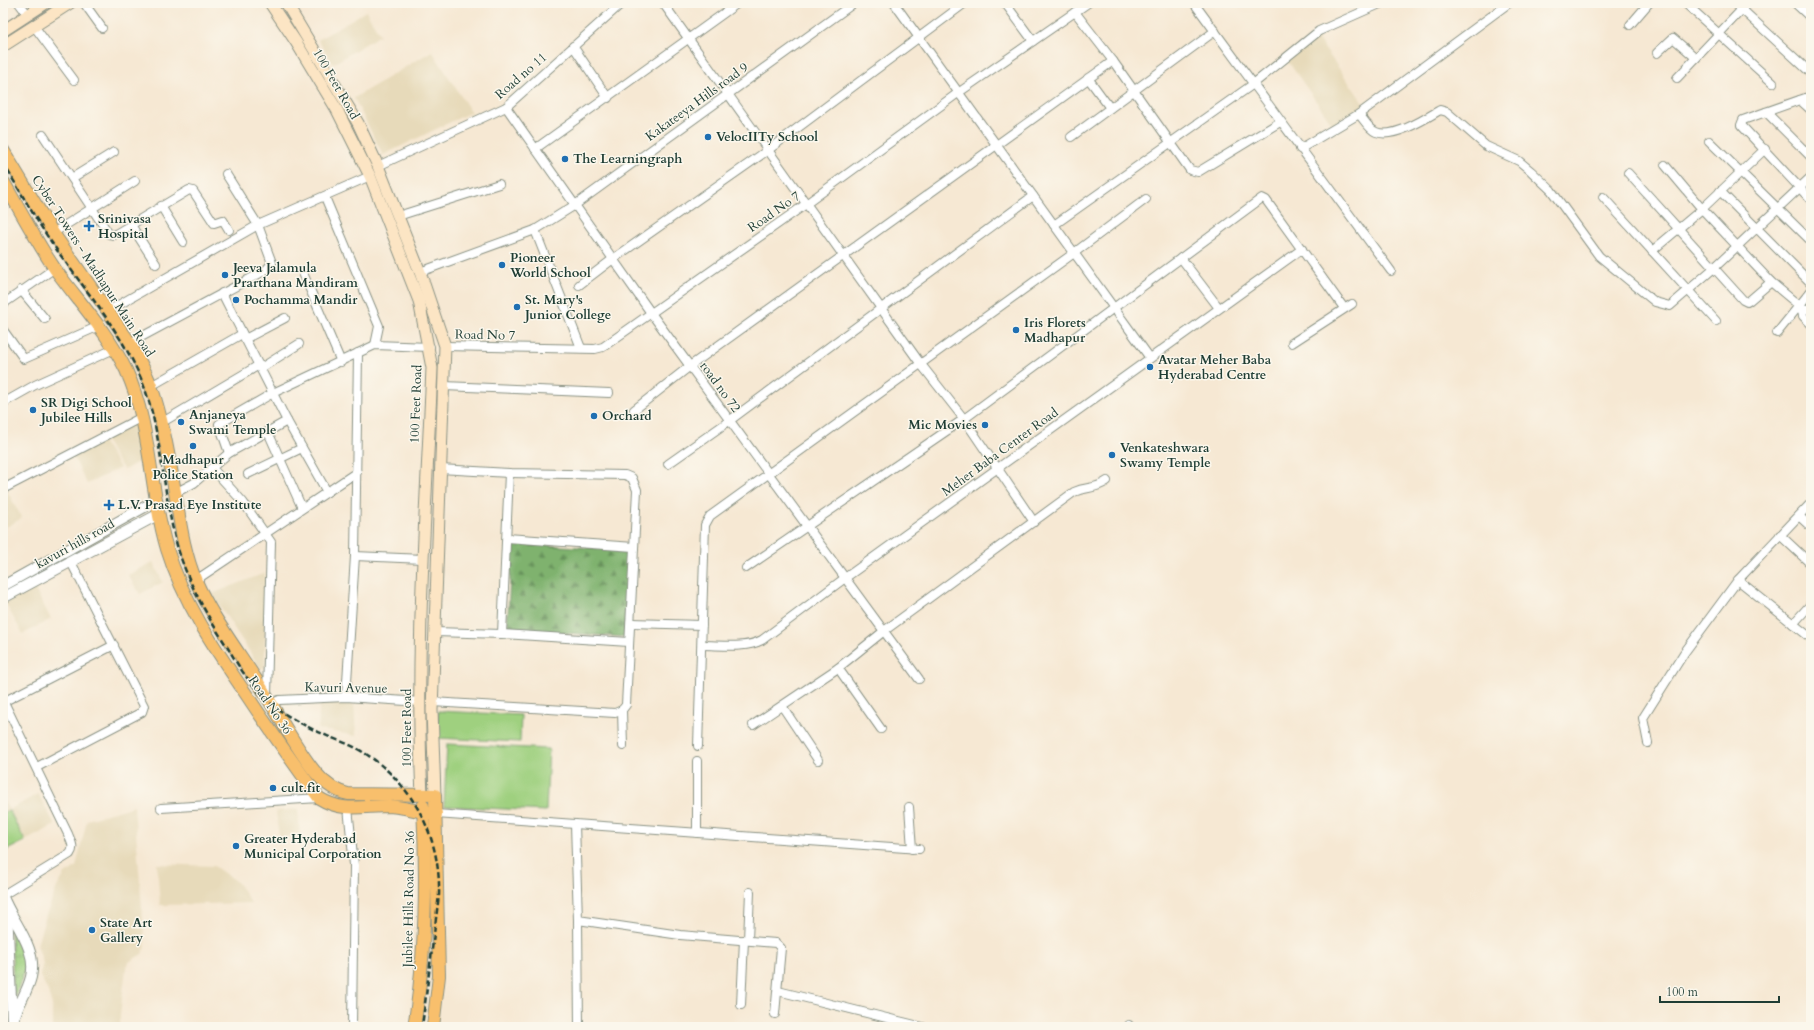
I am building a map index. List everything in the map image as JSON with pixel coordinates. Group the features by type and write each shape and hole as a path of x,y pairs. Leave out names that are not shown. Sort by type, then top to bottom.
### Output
{"main road":[{"path":"3,31 46,3"},
{"path":"3,46 70,3"},
{"name":"100 Feet Road","path":"270,3 296,42 336,110 370,176 419,300 430,347 432,368 423,559 420,745 422,795"},
{"name":"100 Feet Road","path":"286,3 358,122 378,166 420,272 438,321 445,346 432,702 435,795"},
{"name":"Cyber Towers - Madhapur Main Road","path":"3,150 53,234 130,343 151,386 161,423 175,492"},
{"path":"3,181 55,268 99,326 114,349 133,388 142,417 159,514"},
{"path":"429,446 441,446"},
{"name":"Road No 36","path":"175,492 184,542 196,580 219,621 269,700 292,740 316,774 328,786 338,792 348,794 435,795"},
{"name":"Road No 36","path":"159,514 167,549 179,581 192,609 255,707 319,798 334,806 348,808 389,806 436,814"},
{"path":"203,628 219,621"},
{"name":"Jubilee Hills Road No 36","path":"414,1027 422,977 426,901 422,795"},
{"name":"Jubilee Hills Road No 36","path":"433,1027 439,976 435,795"}],"street":[{"path":"19,3 28,15"},
{"path":"84,3 102,28"},
{"name":"Road no 11","path":"378,166 506,106 622,3"},
{"path":"663,3 920,363 964,419 1034,522"},
{"path":"535,149 608,98 688,38 738,3"},
{"name":"Kakateeya Hills road 9","path":"420,272 535,230 576,205 854,3"},
{"path":"894,3 1150,358"},
{"path":"579,285 613,259 768,150 965,3"},
{"path":"1005,3 1033,41"},
{"name":"Road No 7","path":"445,346 595,349 603,347 806,204 958,93 1088,3"},
{"path":"1194,3 1252,85 1391,271"},
{"path":"1054,225 1170,141 1252,85 1319,31 1382,3"},
{"path":"1300,149 1359,114 1509,3"},
{"path":"1630,25 1649,3"},
{"path":"1685,3 1773,83"},
{"path":"1735,3 1811,73"},
{"path":"1677,78 1748,3"},
{"path":"1795,3 1811,18"},
{"path":"1075,12 1113,61 1190,170 1198,172 1280,122"},
{"path":"34,26 74,80"},
{"path":"1071,137 1215,31"},
{"path":"1657,53 1673,38 1696,58"},
{"path":"573,46 608,98"},
{"path":"634,410 690,366 1113,61"},
{"path":"1088,78 1110,108"},
{"path":"1811,96 1741,122 1741,125 1811,200"},
{"path":"1800,100 1811,110"},
{"name":"road no 72","path":"506,106 690,366 919,679"},
{"path":"1359,114 1370,128 1375,132 1380,133 1400,130 1440,110 1443,110 1486,146 1519,161 1531,171 1551,190 1600,256 1655,302 1670,306 1689,291 1811,177"},
{"path":"1766,112 1811,157"},
{"path":"43,135 109,234 114,235 189,190 192,191 214,222 223,220 229,230"},
{"path":"1709,141 1811,241"},
{"path":"1652,252 1678,228 1702,210 1765,149"},
{"path":"72,178 114,152"},
{"path":"1665,165 1702,210 1771,282 1801,307 1811,310"},
{"path":"1628,173 1714,268 1747,302 1771,282"},
{"path":"130,343 266,270 272,263 258,225 226,174"},
{"path":"108,311 258,225 325,197 370,176"},
{"path":"53,234 91,208 135,181"},
{"path":"398,216 499,184"},
{"path":"1720,191 1811,283"},
{"path":"668,464 730,421 1033,196"},
{"path":"325,197 379,326 375,345"},
{"path":"1603,197 1716,321"},
{"path":"746,568 964,419 1262,198 1266,200 1344,308"},
{"path":"698,746 707,520 769,473 1074,253 1146,199"},
{"path":"161,206 183,242"},
{"path":"131,225 156,264"},
{"path":"535,230 581,348"},
{"name":"Meher Baba Center Road","path":"702,645 755,644 1302,249"},
{"path":"1182,258 1219,308"},
{"path":"4,301 55,268"},
{"path":"303,273 341,362"},
{"path":"21,290 45,319"},
{"path":"1777,333 1801,307 1811,291"},
{"path":"222,293 272,393 327,492"},
{"path":"1292,343 1352,304"},
{"path":"1801,307 1803,316 1811,324"},
{"path":"151,386 244,336 285,318"},
{"path":"3,330 24,359 99,326"},
{"path":"161,423 299,344"},
{"path":"229,453 219,424 272,393 375,345 430,347"},
{"path":"3,403 35,385 114,349"},
{"path":"346,697 355,556 358,353"},
{"path":"444,386 609,393"},
{"path":"3,489 142,417"},
{"path":"175,492 194,484 229,453 287,421"},
{"path":"268,432 302,508"},
{"path":"248,474 302,448"},
{"path":"212,468 243,502 266,533 272,549 269,700"},
{"path":"432,702 615,713 622,710 626,705 637,490 632,478 625,475 509,473 440,469"},
{"path":"196,580 357,472"},
{"path":"502,634 509,473"},
{"path":"753,725 838,668 884,631 1074,492 1094,488 1107,481"},
{"name":"kavuri hills road","path":"4,583 157,500"},
{"path":"1648,743 1643,718 1684,653 1738,580 1811,503"},
{"name":"kavuri hills road","path":"3,598 159,514"},
{"path":"130,516 136,526"},
{"path":"1799,516 1811,527"},
{"path":"1780,535 1811,564"},
{"path":"507,538 634,547"},
{"path":"355,556 423,559"},
{"path":"37,767 144,710 144,703 71,562"},
{"path":"1738,580 1811,638"},
{"path":"1793,624 1811,604"},
{"path":"631,623 702,625"},
{"path":"435,632 502,634 629,642"},
{"path":"12,1026 30,979 33,965 24,938 7,907 3,896 70,854 73,850 73,845 37,767 3,702 114,644"},
{"path":"838,668 881,729"},
{"name":"Kavuri Avenue","path":"269,700 346,697 421,702"},
{"path":"782,706 818,760"},
{"path":"622,710 623,746"},
{"path":"697,833 698,761"},
{"path":"161,808 319,798"},
{"path":"436,814 916,849 909,807"},
{"path":"348,808 354,865 352,1027"},
{"path":"575,824 579,1027"},
{"path":"741,1005 750,892"},
{"path":"7,907 12,1026"},
{"path":"578,920 680,935 776,943 781,948 775,1014"},
{"path":"778,991 923,1027"}],"shaded area":[{"path":"366,11 380,35 333,64 318,40"},
{"path":"1317,38 1365,105 1333,125 1287,60"},
{"path":"432,51 471,112 383,155 354,98"},
{"path":"134,423 141,435 143,459 124,470 111,451 105,438"},
{"path":"102,440 120,468 87,484 73,456"},
{"path":"7,491 22,518 6,527 3,522 3,493"},
{"path":"153,562 163,582 140,594 128,575"},
{"path":"265,573 265,667 261,669 212,594"},
{"path":"34,588 51,619 23,634 5,603"},
{"path":"320,701 354,704 356,736 318,729"},
{"path":"38,794 55,825 25,841 9,810"},
{"path":"3,799 9,810 3,813"},
{"name":"State Art Gallery","path":"134,806 145,947 142,954 129,962 126,969 120,1014 120,1027 52,1027 52,1005 48,991 40,976 43,963 37,945 46,915 57,887 65,874 76,867 87,820"},
{"path":"298,809 300,835 279,837 276,811"},
{"path":"157,864 214,866 238,883 251,903 160,905"},
{"path":"357,1021 403,1023 402,1027 357,1027"}],"green space":[{"path":"512,543 629,550 624,637 507,629"},
{"path":"438,711 521,715 520,742 437,738"},
{"path":"447,744 549,749 546,811 444,806"},
{"path":"9,810 25,841 3,852 3,813"},
{"path":"11,930 26,965 14,1001"}],"railway":[{"path":"3,163 45,233 100,309 123,344 142,381 154,420 171,522 180,556 190,581 203,606 239,666 256,689 282,712 312,729 356,748 375,760 392,775 407,792 428,830 438,872 439,895 422,1027"}],"place":[{"name":"VelocIITy School","path":"708,137"},
{"name":"The Learningraph","path":"565,159"},
{"name":"Srinivasa Hospital","path":"89,226"},
{"name":"Pioneer World School","path":"502,265"},
{"name":"Jeeva Jalamula Prarthana Mandiram","path":"225,275"},
{"name":"Pochamma Mandir","path":"236,300"},
{"name":"St. Mary's Junior College","path":"517,307"},
{"name":"Iris Florets Madhapur","path":"1016,330"},
{"name":"Avatar Meher Baba Hyderabad Centre","path":"1150,367"},
{"name":"SR Digi School Jubilee Hills","path":"33,410"},
{"name":"Orchard","path":"594,416"},
{"name":"Anjaneya Swami Temple","path":"181,422"},
{"name":"Mic Movies","path":"985,425"},
{"name":"Madhapur Police Station","path":"193,446"},
{"name":"Venkateshwara Swamy Temple","path":"1112,455"},
{"name":"L.V. Prasad Eye Institute","path":"109,505"},
{"name":"cult.fit","path":"273,788"},
{"name":"Greater Hyderabad Municipal Corporation","path":"236,846"},
{"name":"State Art Gallery","path":"92,930"}]}
